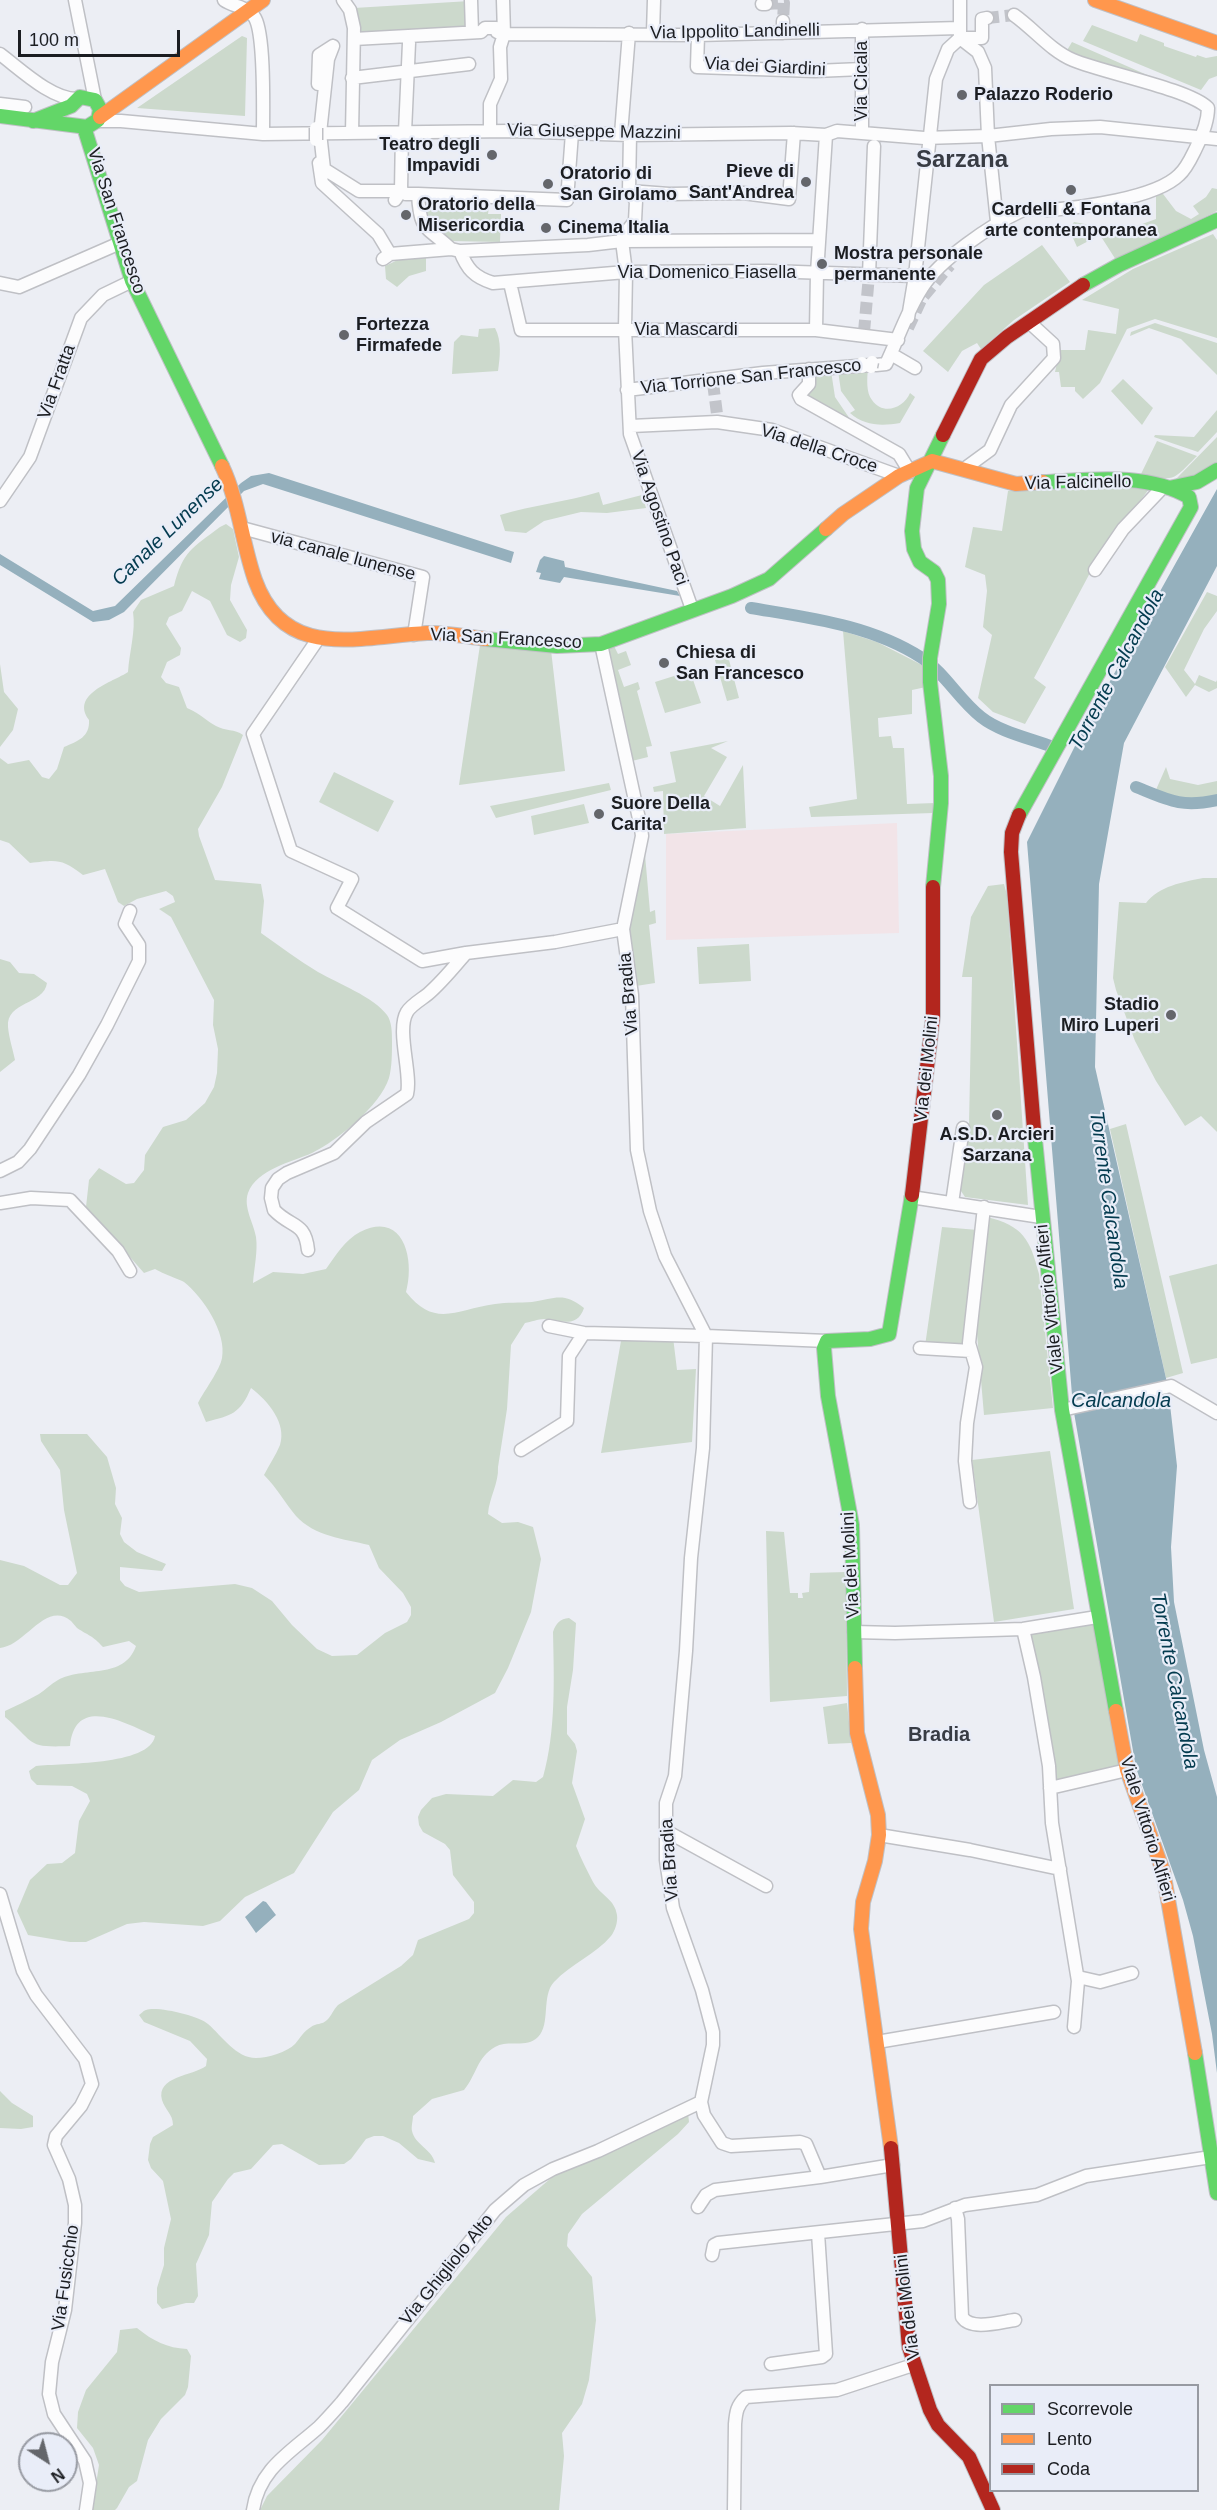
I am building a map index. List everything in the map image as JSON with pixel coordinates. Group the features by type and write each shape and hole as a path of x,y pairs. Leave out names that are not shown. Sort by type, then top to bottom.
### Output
{"street":[{"path":"75,0 90,76 85,101 71,117 81,126"},
{"path":"224,0 248,10 255,18 259,33 263,90 263,134"},
{"path":"0,116 91,126 142,86 263,0"},
{"path":"343,0 353,20 352,133"},
{"path":"471,0 500,47 501,79 490,104 490,131"},
{"path":"491,32 503,0"},
{"path":"491,32 509,0"},
{"path":"653,33 654,0"},
{"path":"908,318 915,276 934,93 938,71 948,49 960,33 960,0"},
{"path":"1095,0 1217,44"},
{"path":"1014,15 1071,59 1122,77 1165,88 1206,106 1208,112 1202,138 1188,165 1179,176 1167,184 1116,200 1047,210"},
{"name":"Via Ippolito Landinelli","path":"354,39 409,40 491,32 698,35 783,27 960,33 982,38 982,19 987,18"},
{"name":"Via Cicala","path":"862,30 862,69 871,137 869,274"},
{"path":"627,390 626,272 622,241 623,236 635,221 636,201 629,190 625,134 629,33"},
{"path":"960,33 975,48 984,63 988,136 997,222"},
{"name":"Via dei Giardini","path":"698,35 697,67 815,71 862,69"},
{"path":"398,196 409,40"},
{"path":"333,46 323,50 319,57 317,134 322,183 378,234 386,254 588,245 622,241 819,240"},
{"path":"0,54 54,93 66,99 85,101 100,108 99,119"},
{"path":"352,78 470,64"},
{"path":"33,121 85,101 142,86"},
{"path":"0,104 25,107"},
{"name":"Via Giuseppe Mazzini","path":"99,119 263,134 490,131 826,135 837,131 871,137 928,137 988,136 1051,129 1100,127 1217,139"},
{"name":"Via San Francesco","path":"81,126 89,138 132,281 229,485 255,580 270,612 291,628 318,639 356,641 414,635 455,634 557,646 601,644 732,596 769,579 843,514 883,488 906,478"},
{"path":"317,134 324,169 358,191 398,196 418,194 567,200 572,133"},
{"path":"629,190 665,194 743,193 789,199 794,133"},
{"path":"816,330 817,273 826,135"},
{"path":"418,194 419,216 422,225 455,250 466,267 479,279 493,283 505,283"},
{"path":"908,318 922,288 935,272 997,222 1021,212"},
{"name":"Via dei Molini","path":"993,2510 969,2457 938,2425 930,2410 914,2365 903,2301 900,2225 861,1929 863,1902 875,1861 879,1835 878,1815 857,1733 852,1525 828,1396 824,1348 827,1341 878,1338 889,1334 924,1110 933,1016 932,922 940,776 930,682 930,657 939,604 938,580 934,572 920,562 914,549 912,531 915,503 922,477 981,359 1007,337 1080,287 1119,265 1217,220"},
{"path":"0,283 19,287 120,243"},
{"name":"Via Domenico Fiasella","path":"505,283 626,272 915,276"},
{"name":"Via Fratta","path":"0,501 30,457 81,318 103,296 132,281"},
{"name":"Via Mascardi","path":"505,283 521,330 816,330 864,333 898,340"},
{"name":"Via Torrione San Francesco","path":"631,426 627,390 809,369 886,364 908,318"},
{"path":"940,441 946,454 961,468 990,450 1011,405 1054,358 1053,344 1029,322"},
{"path":"891,354 915,368"},
{"path":"809,369 809,384 799,395 801,399 899,454 915,503"},
{"name":"Via della Croce","path":"631,426 717,422 772,430 906,478"},
{"name":"Via Agostino Paci","path":"631,426 630,434 692,609"},
{"path":"906,478 932,461"},
{"name":"Via Falcinello","path":"932,461 1025,485 1102,479 1141,482 1185,494 1189,497 1191,507"},
{"path":"1095,570 1124,529 1165,488 1197,482 1216,471"},
{"name":"Viale Vittorio Alfieri","path":"1191,507 1019,816 1012,833 1011,852 1041,1217 1062,1410 1097,1617 1127,1770 1163,1871 1184,1974 1217,2193"},
{"name":"via canale lunense","path":"242,528 423,578 414,635"},
{"path":"318,639 253,734 291,850 352,879 337,909 422,961 555,942 624,929"},
{"name":"Via Bradia","path":"601,644 641,828 624,929 632,995 638,1150 650,1211 665,1256 706,1336 704,1448 691,1558 686,1651 675,1776 666,1803 666,1860 673,1908 695,1968 713,2032 713,2045 701,2102"},
{"path":"0,1171 18,1161 30,1149 79,1075 107,1025 139,961 139,945 125,924 130,911"},
{"path":"308,1250 307,1236 300,1227 274,1210 271,1198 272,1188 286,1173 334,1153 366,1122 407,1094 409,1087 406,1077 404,1023 407,1011 430,993 466,953"},
{"path":"952,1203 963,1128"},
{"path":"911,1197 1041,1217"},
{"path":"0,1203 31,1198 70,1200 118,1251 130,1270"},
{"path":"970,1502 965,1461 967,1423 976,1367 969,1343 984,1207"},
{"path":"549,1326 584,1333 827,1341"},
{"path":"521,1450 567,1421 569,1356 584,1333"},
{"path":"920,1348 971,1352"},
{"path":"1062,1410 1171,1386 1217,1413"},
{"name":"Via dei Molini","path":"854,1632 1023,1629 1097,1617"},
{"path":"1023,1629 1044,1733 1049,1766 1052,1823 1078,1977 1074,2027"},
{"path":"1050,1788 1127,1770"},
{"path":"666,1831 766,1886"},
{"path":"879,1835 970,1850 1060,1869"},
{"name":"Via Fusicchio","path":"0,1894 23,1971 36,1995 84,2059 92,2084 81,2106 56,2136 54,2145 69,2179 75,2205 75,2223 65,2310 52,2362 49,2394 54,2414 85,2461 90,2483 86,2510"},
{"path":"1078,1977 1100,1982 1132,1973"},
{"path":"877,2042 1054,2012"},
{"path":"701,2102 704,2115 722,2144 731,2146 800,2142 808,2149 820,2177"},
{"name":"Via Ghigliolo Alto","path":"253,2510 255,2495 270,2471 289,2450 320,2426 342,2402 495,2210 524,2185 553,2169 598,2151 701,2102"},
{"path":"712,2255 714,2245 718,2243 900,2225 934,2218 955,2208 1037,2195 1086,2176 1211,2157"},
{"path":"698,2207 706,2195 715,2190 893,2165"},
{"path":"955,2208 958,2219 962,2317 973,2324 1015,2320"},
{"path":"771,2364 822,2357 826,2354 818,2233"},
{"path":"734,2510 736,2410 746,2397 837,2390 914,2365"}],"shaded area":[{"path":"897,823 899,933 666,940 666,834"}],"green space":[{"path":"470,1 470,26 358,33 354,8"},
{"path":"1092,25 1137,42 1140,34 1164,43 1164,46 1196,57 1197,55 1206,58 1217,56 1217,76 1209,79 1201,90 1083,41"},
{"path":"242,36 247,38 245,116 137,108"},
{"path":"1072,42 1154,78 1153,81 1066,52"},
{"path":"1212,188 1217,189 1217,211 1116,260 1100,235 1077,247 1069,229 1074,222 1112,235 1156,219 1156,194 1160,190 1176,211 1191,219 1199,214 1193,206 1206,197"},
{"path":"423,197 490,200 488,214 501,214 500,242 450,241 424,222"},
{"path":"1213,234 1217,240 1217,338 1155,319 1127,329 1100,383 1083,399 1075,391 1075,387 1061,387 1059,372 1055,372 1060,350 1085,350 1088,330 1116,334 1119,309 1082,300 1133,269"},
{"path":"1042,245 1070,282 1014,320 981,349 977,343 962,351 948,372 923,351 984,285"},
{"path":"426,257 426,271 409,276 397,287 386,279 385,266 400,259"},
{"path":"1155,323 1217,343 1217,375 1181,339 1149,328 1130,336 1131,332"},
{"path":"495,328 500,344 498,371 452,374 454,342 461,335 478,337 479,329"},
{"path":"868,369 869,393 872,400 882,408 898,406 910,393 915,397 900,423 874,424 850,413 855,410 841,391 838,371"},
{"path":"831,371 835,397 852,422 804,394 812,372"},
{"path":"1123,379 1153,408 1142,425 1111,391"},
{"path":"1217,410 1217,432 1198,452 1154,437 1155,435 1194,437"},
{"path":"1217,437 1217,464 1209,473 1175,480"},
{"path":"1157,441 1197,456 1173,477 1161,478 1141,474"},
{"path":"1092,486 1149,489 1099,556 1034,678 1046,687 1025,724 993,712 978,698 992,635 983,627 987,591 985,575 965,567 973,527 1002,531 1008,491"},
{"path":"599,492 603,505 642,495 646,508 607,513 581,512 544,521 526,533 505,531 500,515"},
{"path":"226,524 233,529 239,557 231,585 230,600 247,630 246,638 240,642 227,635 210,601 192,591 182,611 169,617 166,624 181,648 180,655 167,662 161,677 166,683 179,687 187,708 216,726 243,735 222,787 198,829 199,836 215,880 261,884 264,901 261,933 318,972 355,991 381,1008 389,1018 392,1035 389,1078 368,1111 322,1147 267,1172 259,1178 248,1193 247,1204 256,1242 253,1283 273,1272 303,1274 326,1269 350,1239 360,1232 375,1227 387,1228 396,1233 403,1242 409,1266 406,1292 427,1310 447,1314 481,1306 554,1298 571,1300 584,1308 581,1315 572,1321 539,1319 525,1323 511,1345 507,1409 497,1479 488,1514 502,1523 518,1522 533,1527 541,1559 531,1612 495,1693 441,1722 400,1740 372,1760 359,1790 333,1812 294,1873 245,1897 220,1921 203,1926 144,1922 127,1924 86,1942 70,1942 28,1935 17,1911 30,1880 47,1864 62,1863 75,1853 79,1821 90,1801 87,1794 72,1786 37,1785 31,1779 29,1771 36,1766 122,1758 138,1753 149,1746 155,1736 116,1720 91,1717 81,1721 74,1730 70,1746 45,1746 32,1742 5,1717 5,1711 39,1694 58,1680 122,1664 130,1657 136,1646 129,1641 103,1647 71,1621 62,1616 53,1616 18,1640 0,1648 0,1560 24,1566 60,1585 68,1585 77,1573 64,1510 60,1470 41,1441 40,1434 87,1434 107,1457 116,1488 115,1504 122,1518 120,1534 124,1542 137,1552 166,1564 162,1571 120,1567 120,1580 125,1586 139,1592 235,1584 252,1588 272,1601 292,1625 317,1649 332,1656 357,1655 385,1633 407,1622 411,1615 411,1607 403,1593 379,1568 369,1545 330,1536 303,1523 264,1475 280,1445 281,1429 274,1413 257,1393 251,1388 243,1403 234,1412 206,1422 198,1403 218,1368 223,1348 212,1316 199,1297 184,1282 155,1269 144,1273 86,1207 89,1180 99,1168 126,1184 134,1183 144,1170 145,1155 163,1127 186,1120 205,1103 214,1087 218,1049 213,1025 214,1000 171,917 159,909 175,902 173,896 166,891 137,899 124,906 118,902 105,869 83,875 64,863 47,861 30,863 9,843 0,840 0,758 8,764 29,760 42,777 49,779 57,769 64,747 78,740 87,731 89,720 85,711 85,703 89,696 128,672 133,634 133,612 141,600 174,586 181,565 190,551"},
{"path":"1207,592 1217,596 1217,611 1204,629 1184,670 1195,684 1199,675 1216,682 1217,680 1217,688 1209,692 1195,685 1186,697 1165,667"},
{"path":"843,631 877,642 924,666 926,687 912,690 912,714 878,718 879,737 891,736 893,748 904,748 907,804 935,803 933,813 811,817 809,807 857,799"},
{"path":"607,644 614,646 618,654 626,651 631,665 618,670 624,687 638,682 640,689 637,691 652,746 646,747 648,757 632,761"},
{"path":"480,645 551,650 565,771 459,785"},
{"path":"728,656 739,698 727,701 715,660"},
{"path":"0,664 4,692 18,709 13,730 0,747"},
{"path":"690,671 701,703 665,713 655,682"},
{"path":"728,741 711,748 727,757 704,796 720,806 743,765 746,828 664,834 663,791 654,792 653,787 676,782 670,752"},
{"path":"1166,767 1170,779 1198,785 1217,781 1217,796 1186,799 1155,792"},
{"path":"334,772 394,801 378,832 319,802"},
{"path":"609,783 611,790 496,818 490,806"},
{"path":"584,804 589,823 534,835 531,816"},
{"path":"644,843 650,912 655,910 656,923 649,925 655,983 636,986 629,933"},
{"name":"Stadio Miro Luperi","path":"1203,878 1217,878 1217,1132 1201,1116 1185,1126 1156,1081 1135,1041 1113,978 1119,902 1146,903 1164,889"},
{"path":"1004,884 1007,895 1028,1205 965,1197 959,1188 969,1125 972,977 962,977 971,917 988,886"},
{"path":"749,944 751,981 699,984 697,947"},
{"path":"0,959 10,962 19,973 34,974 47,983 39,996 19,1007 9,1019 8,1027 15,1060 0,1072"},
{"path":"1126,1124 1183,1373 1166,1378 1110,1129"},
{"path":"987,1217 1017,1230 1032,1252 1039,1274 1053,1408 984,1415 975,1311"},
{"path":"942,1227 978,1230 965,1345 925,1346"},
{"path":"1217,1264 1217,1358 1191,1364 1169,1276"},
{"path":"673,1337 677,1370 696,1369 692,1442 601,1453 621,1341"},
{"path":"1050,1451 1074,1609 994,1622 972,1460"},
{"path":"766,1531 784,1532 790,1593 798,1593 798,1598 803,1598 802,1593 809,1592 810,1573 846,1572 847,1696 770,1702"},
{"path":"569,1618 576,1623 573,1670 567,1707 567,1734 575,1744 577,1751 572,1783 585,1819 576,1846 593,1882 616,1910 617,1921 612,1934 598,1948 554,1982 548,1995 544,2025 538,2037 533,2041 495,2047 480,2061 464,2090 432,2099 413,2116 414,2136 431,2154 435,2163 418,2159 399,2143 383,2136 366,2139 351,2159 344,2164 319,2165 282,2144 273,2145 251,2169 234,2173 212,2202 209,2235 196,2264 198,2296 194,2303 162,2309 157,2303 157,2288 164,2265 164,2248 171,2219 163,2181 151,2168 148,2160 150,2144 153,2137 173,2125 172,2118 162,2100 165,2086 170,2081 206,2066 207,2059 190,2041 144,2022 139,2015 145,2010 152,2009 188,2015 208,2024 242,2054 256,2058 272,2056 292,2047 309,2029 327,2020 338,2005 401,1966 413,1955 418,1940 469,1919 474,1913 474,1902 453,1875 450,1850 445,1844 423,1832 418,1817 432,1798 446,1794 493,1796 513,1780 536,1782 543,1777 552,1723 553,1632 559,1622"},
{"path":"1093,1621 1121,1768 1055,1783 1056,1764 1027,1633"},
{"path":"847,1703 851,1743 828,1744 823,1707"},
{"path":"0,2091 12,2103 33,2116 33,2127 0,2128"},
{"path":"688,2113 689,2122 678,2134 582,2214 568,2234 567,2246 592,2277 596,2320 589,2380 582,2404 562,2433 564,2456 559,2510 260,2510 267,2496 322,2440 506,2217 566,2165 624,2145 664,2127"},
{"path":"137,2328 160,2343 187,2349 191,2356 188,2387 185,2395 161,2419 148,2440 137,2481 129,2487 117,2508 115,2510 92,2510 99,2465 93,2448 77,2428 78,2412 86,2390 117,2352 120,2330"}],"water":[{"path":"269,473 514,552 511,563 263,484 244,491 124,612 109,620 93,622 0,565 0,554 93,611 115,606 241,483 251,476"},
{"name":"Calcandola","path":"1217,489 1217,566 1124,743 1099,884 1095,1067 1168,1387 1177,1466 1171,1547 1174,1602 1204,1750 1217,1797 1217,2073 1212,2034 1193,1936 1183,1900 1136,1768 1073,1407 1027,842 1085,726"},
{"path":"544,556 564,561 565,567 677,591 680,596 564,577 560,583 539,579 541,573 536,572"},
{"path":"263,1901 276,1915 256,1933 245,1917"}],"waterway":[{"path":"751,608 840,624 902,647 930,664 981,717 1006,731 1053,747"},
{"name":"Canale Lunense","path":"1136,787 1166,799 1184,803 1217,800"}],"tunnel":[{"path":"766,4 784,3 783,21"},
{"path":"987,18 1014,15"},
{"path":"1021,211 1047,210"},
{"path":"908,328 922,298 950,265"},
{"path":"864,332 869,275"},
{"path":"713,383 717,414"}],"traffic: fast":[{"path":"0,116 87,127 98,120 100,109 95,100 80,97 71,106 33,121"},
{"path":"84,127 132,281 222,466"},
{"path":"1083,285 1119,265 1217,220"},
{"path":"933,887 941,803 941,776 930,682 930,658 939,604 938,580 934,572 920,562 914,549 912,531 917,488 943,435"},
{"path":"1169,488 1197,482 1217,470"},
{"path":"1019,815 1191,507 1189,497 1155,484 1117,479 1043,482"},
{"path":"486,639 557,646 601,644 732,596 769,579 826,529"},
{"path":"1034,1129 1062,1410 1116,1711"},
{"path":"855,1668 852,1525 828,1396 824,1348 827,1341 870,1339 889,1334 912,1195"},
{"path":"1195,2053 1217,2193"}],"traffic: slow":[{"path":"100,117 263,0"},
{"path":"1095,0 1217,43"},
{"path":"826,529 843,514 899,476 932,461 1016,484 1043,482"},
{"path":"222,466 228,480 255,580 268,606 285,624 305,634 327,639 434,633 486,639"},
{"path":"855,1668 857,1733 878,1815 879,1835 875,1861 863,1902 861,1929 891,2148"},
{"path":"1116,1711 1127,1770 1163,1871 1195,2053"}],"traffic: jam":[{"path":"943,435 981,359 1007,337 1083,285"},
{"path":"1019,815 1012,833 1011,852 1034,1129"},
{"path":"912,1195 933,1016 933,887"},
{"path":"891,2148 909,2347 930,2410 938,2425 969,2457 993,2510"}],"place":[{"name":"Palazzo Roderio","path":"962,95"},
{"name":"Teatro degli Impavidi","path":"492,155"},
{"name":"Pieve di Sant'Andrea","path":"806,182"},
{"name":"Oratorio di San Girolamo","path":"548,184"},
{"name":"Cardelli & Fontana arte contemporanea","path":"1071,190"},
{"name":"Oratorio della Misericordia","path":"406,215"},
{"name":"Cinema Italia","path":"546,228"},
{"name":"Mostra personale permanente","path":"822,264"},
{"name":"Fortezza Firmafede","path":"344,335"},
{"name":"Chiesa di San Francesco","path":"664,663"},
{"name":"Suore Della Carita'","path":"599,814"},
{"name":"Stadio Miro Luperi","path":"1171,1015"},
{"name":"A.S.D. Arcieri Sarzana","path":"997,1115"}],"district":[{"name":"Sarzana","path":"962,160"},
{"name":"Bradia","path":"939,1735"}],"water label":[{"name":"Torrente Calcandola","path":"1117,670"},
{"name":"Torrente Calcandola","path":"1108,1200"},
{"name":"Torrente Calcandola","path":"1174,1681"}]}
